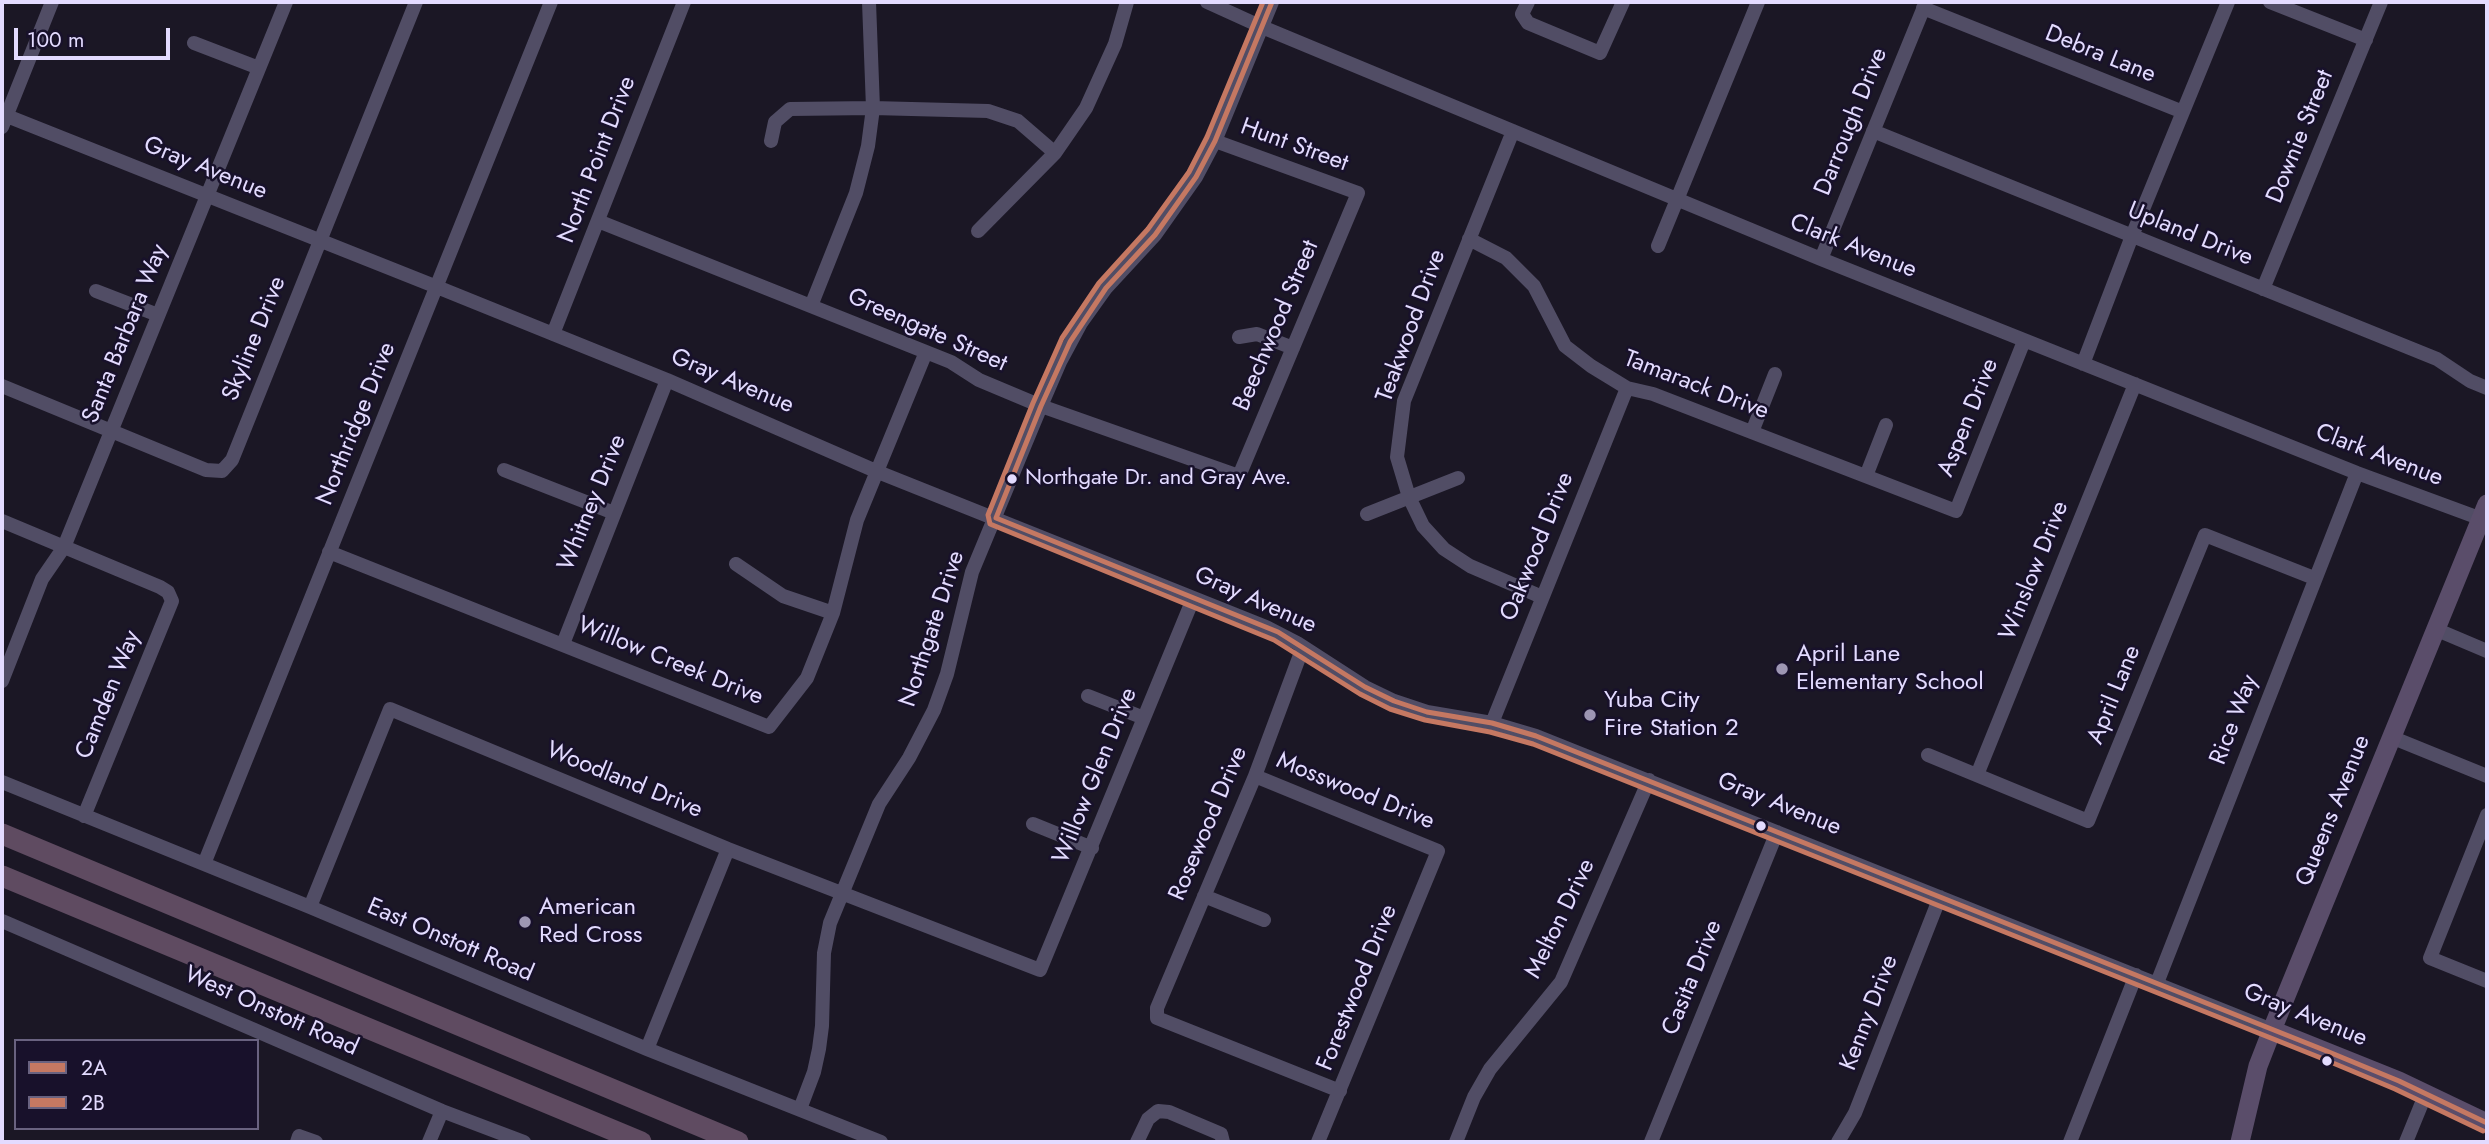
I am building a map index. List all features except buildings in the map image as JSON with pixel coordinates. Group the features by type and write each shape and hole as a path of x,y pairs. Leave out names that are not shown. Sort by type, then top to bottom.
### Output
{"highway":[{"path":"2,834 738,1142"},
{"path":"2,876 641,1142"}],"main road":[{"name":"Queens Avenue","path":"2240,1142 2258,1066 2272,1030 2390,737 2485,514"},
{"name":"Gray Avenue","path":"2272,1030 2426,1093 2487,1123"}],"street":[{"path":"3,119 52,2"},
{"name":"Santa Barbara Way","path":"2,681 42,579 64,547 286,2"},
{"name":"Skyline Drive","path":"2,386 206,470 222,471 232,460 416,2"},
{"name":"Northridge Drive","path":"204,864 551,2"},
{"name":"North Point Drive","path":"553,334 684,2"},
{"path":"811,306 856,193 868,146 873,108 869,2"},
{"path":"978,231 1055,153 1086,108 1115,44 1127,2"},
{"name":"Clark Avenue","path":"1207,2 2024,341 2357,473 2485,514"},
{"name":"Northgate Drive","path":"800,1110 820,1049 824,953 830,923 879,804 909,758 934,710 947,674 972,572 1041,406 1081,323 1106,288 1177,207 1201,169 1272,2"},
{"path":"1528,2 1522,14 1528,23 1600,53 1623,2"},
{"path":"1658,246 1758,2"},
{"path":"2083,364 2132,236 2228,2"},
{"path":"2270,2 2365,40"},
{"name":"Downie Street","path":"2263,289 2381,2"},
{"name":"Debra Lane","path":"1924,5 2183,112"},
{"name":"Darrough Drive","path":"1821,259 1924,5"},
{"path":"194,43 259,68"},
{"path":"771,141 775,122 790,109 988,111 1018,121 1055,153"},
{"name":"Gray Avenue","path":"3,119 207,195 437,287 667,380 877,472 1278,632 1365,687 1394,701 1536,736 2272,1030"},
{"name":"Teakwood Drive","path":"1513,131 1404,401 1397,457 1409,497 1423,526 1444,550 1470,566 1542,597"},
{"name":"Upland Drive","path":"1873,131 2437,359 2470,381 2487,388"},
{"name":"Hunt Street","path":"1215,141 1358,193"},
{"name":"Beechwood Street","path":"1239,476 1358,193"},
{"name":"Greengate Street","path":"598,221 951,362 979,380 1041,406 1239,476"},
{"name":"Tamarack Drive","path":"1469,239 1506,258 1534,286 1565,346 1627,388 1653,394 1956,512"},
{"path":"96,291 158,315"},
{"path":"1239,337 1257,334 1293,348"},
{"name":"Aspen Drive","path":"1956,512 2024,341"},
{"name":"Willow Creek Drive","path":"329,552 769,727 807,678 833,613 857,520 926,352"},
{"path":"1752,432 1775,374"},
{"name":"Whitney Drive","path":"563,644 667,380"},
{"name":"Winslow Drive","path":"1977,775 2135,384"},
{"name":"Oakwood Drive","path":"1492,723 1627,388"},
{"path":"1866,477 1886,425"},
{"path":"503,470 614,513"},
{"name":"Rice Way","path":"2157,984 2357,473"},
{"path":"1367,514 1458,478"},
{"path":"2,521 64,547"},
{"name":"April Lane","path":"1928,755 2088,821 2205,535 2314,578"},
{"name":"Camden Way","path":"64,547 169,592 172,601 84,816"},
{"path":"736,564 783,596 833,613"},
{"name":"Willow Glen Drive","path":"1040,970 1193,599"},
{"path":"2435,629 2487,651"},
{"name":"Rosewood Drive","path":"1303,648 1255,776 1157,1008 1157,1018 1340,1091"},
{"path":"1088,696 1144,718"},
{"name":"Woodland Drive","path":"310,907 390,709 728,849 1040,970"},
{"path":"2390,737 2487,776"},
{"name":"Mosswood Drive","path":"1255,776 1438,851"},
{"name":"Melton Drive","path":"1456,1142 1474,1097 1490,1069 1561,982 1649,780"},
{"name":"East Onstott Road","path":"2,782 310,907 647,1049 881,1142"},
{"path":"2487,815 2430,958 2487,981"},
{"path":"1033,824 1092,848"},
{"name":"Casita Drive","path":"1651,1142 1777,832"},
{"path":"647,1049 728,849"},
{"name":"Forestwood Drive","path":"1318,1142 1438,851"},
{"path":"1204,896 1264,920"},
{"name":"Kenny Drive","path":"1838,1142 1855,1113 1940,897"},
{"name":"West Onstott Road","path":"2,921 442,1111 524,1142"},
{"path":"2070,1142 2136,975"},
{"path":"2406,1142 2426,1093"},
{"path":"429,1142 442,1111"},
{"path":"1137,1142 1148,1119 1158,1111 1169,1112 1221,1133 1223,1142"},
{"path":"297,1142 299,1136 316,1142"}],"transit line":[{"name":"2B","path":"1263,2 1207,137 1189,172 1148,229 1099,283 1062,338 988,515 990,524 1274,640 1360,694 1390,709 1425,720 1490,732 1533,744 2321,1058 2395,1089 2483,1131"},
{"name":"2A","path":"1272,2 1215,141 1196,177 1155,235 1106,288 1070,342 996,518 1278,632 1365,687 1394,701 1427,712 1492,723 1536,736 2324,1050 2399,1081 2487,1123"}],"place":[{"name":"Northgate Dr. and Gray Ave.","path":"1012,479"},
{"name":"April Lane Elementary School","path":"1782,669"},
{"name":"Yuba City Fire Station 2","path":"1590,715"},
{"name":"American Red Cross","path":"525,922"}]}
